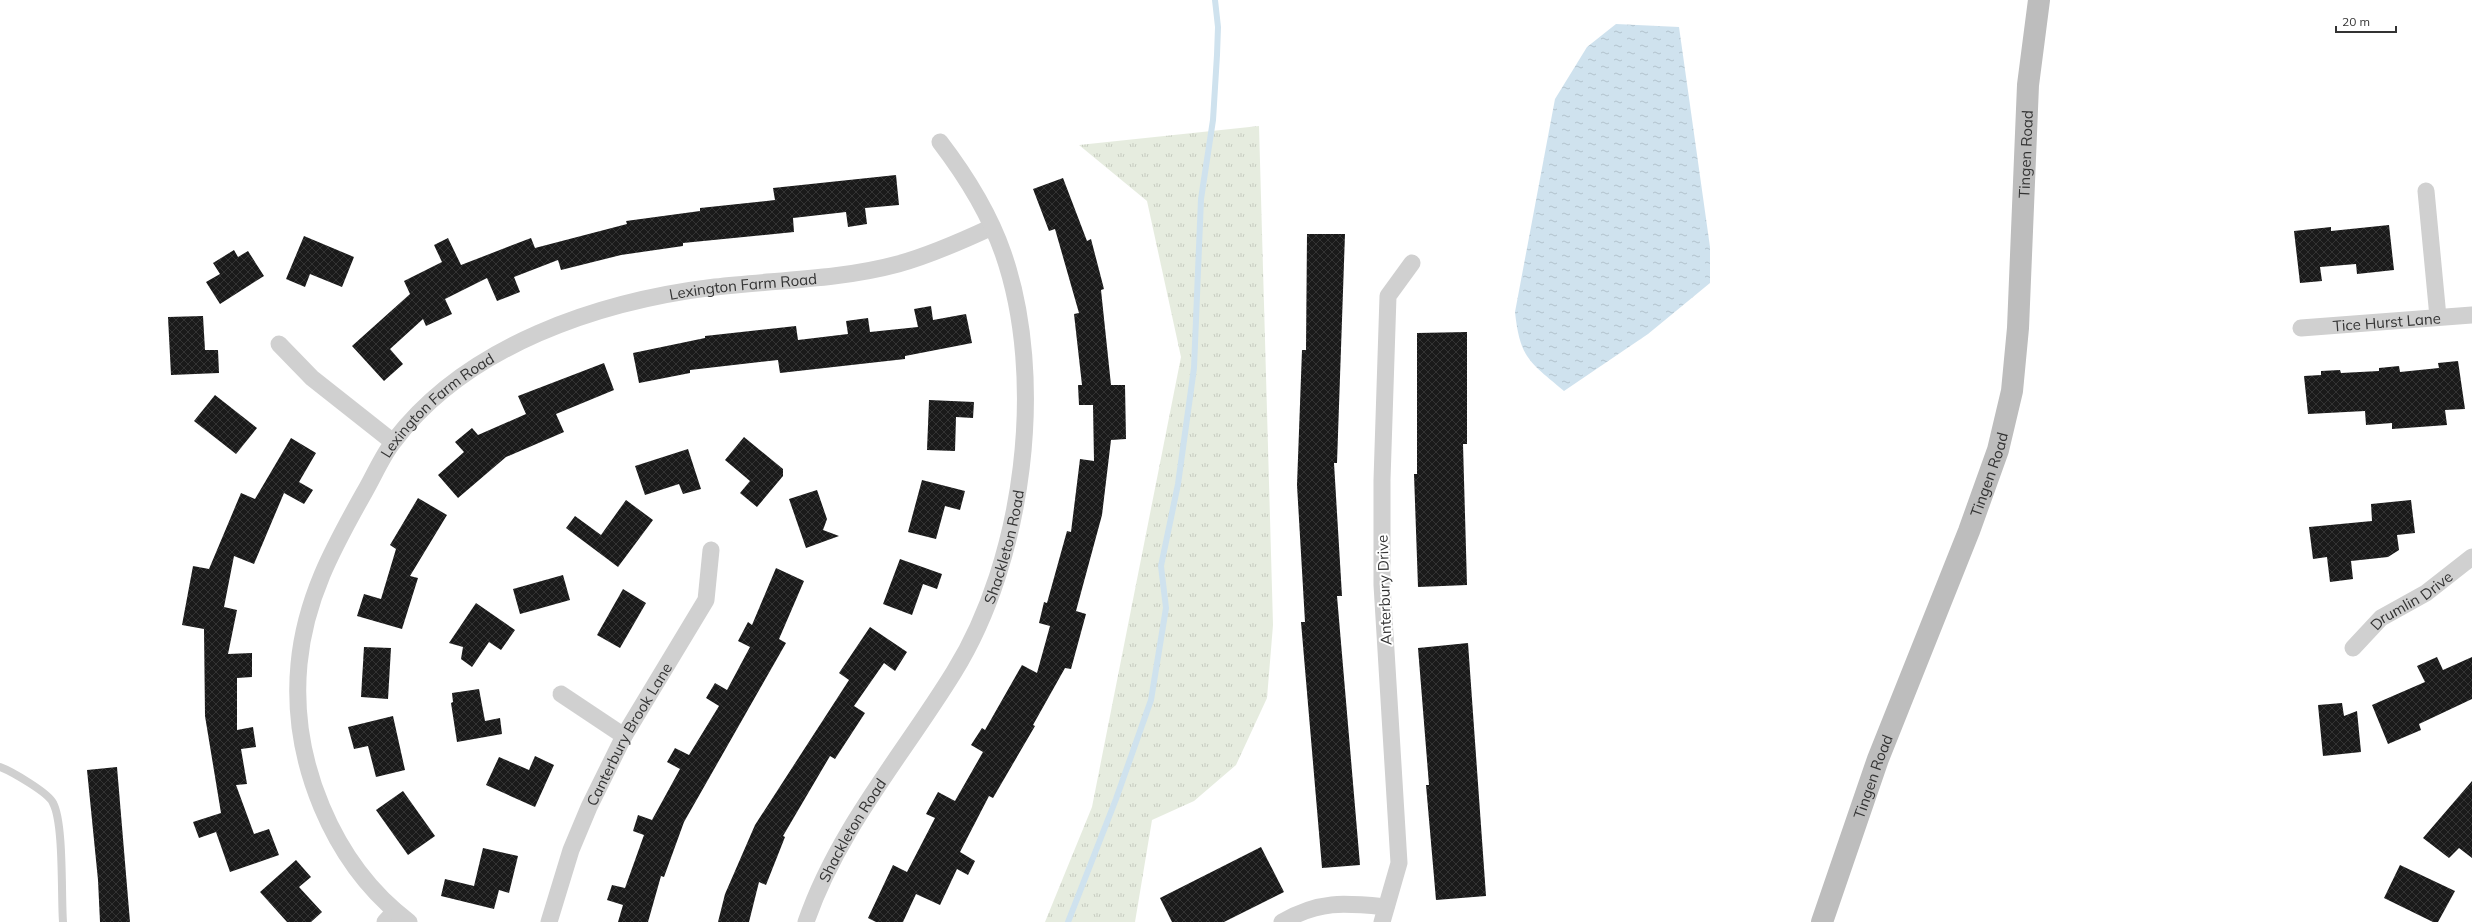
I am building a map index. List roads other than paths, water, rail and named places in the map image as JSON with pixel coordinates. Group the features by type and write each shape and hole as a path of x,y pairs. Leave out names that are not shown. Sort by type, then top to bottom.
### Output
{"street":[{"name":"Tingen Road","path":"1822,922 1878,759 1968,531 1995,458 2012,391 2018,320 2028,85 2039,0"},
{"name":"Shackleton Road","path":"806,922 829,865 851,826 959,664 987,603 1006,543 1018,490 1022,459 1026,385 1023,343 1012,282 992,226 965,176 940,142"},
{"path":"2426,192 2438,317"},
{"name":"Lexington Farm Road","path":"409,922 390,916 339,841 324,812 312,780 303,748 298,710 297,680 301,645 316,586 330,554 393,442 426,406 453,382 482,363 514,346 588,316 672,294 868,271 925,256 992,226"},
{"name":"Anterbury Drive","path":"1384,915 1399,862 1382,586 1382,480 1388,296 1412,263"},
{"name":"Tice Hurst Lane","path":"2300,328 2472,315"},
{"path":"279,344 312,378 393,442"},
{"name":"Canterbury Brook Lane","path":"549,922 571,850 589,807 624,736 706,600 711,550"},
{"name":"Drumlin Drive","path":"2353,648 2381,618 2426,593 2472,557"},
{"path":"561,694 624,736"},
{"path":"1282,922 1307,909 1327,904 1344,903 1384,915"}],"lane":[{"path":"0,767 33,786 53,801 58,820 63,922"}],"water":[{"path":"1616,24 1679,27 1710,247 1710,283 1648,334 1564,391 1535,366 1524,350 1517,328 1515,312 1555,99 1587,47"}],"waterway":[{"path":"1068,922 1116,799 1151,700 1166,608 1161,566 1178,484 1194,368 1201,199 1213,120 1217,55 1218,27 1215,0"}]}
